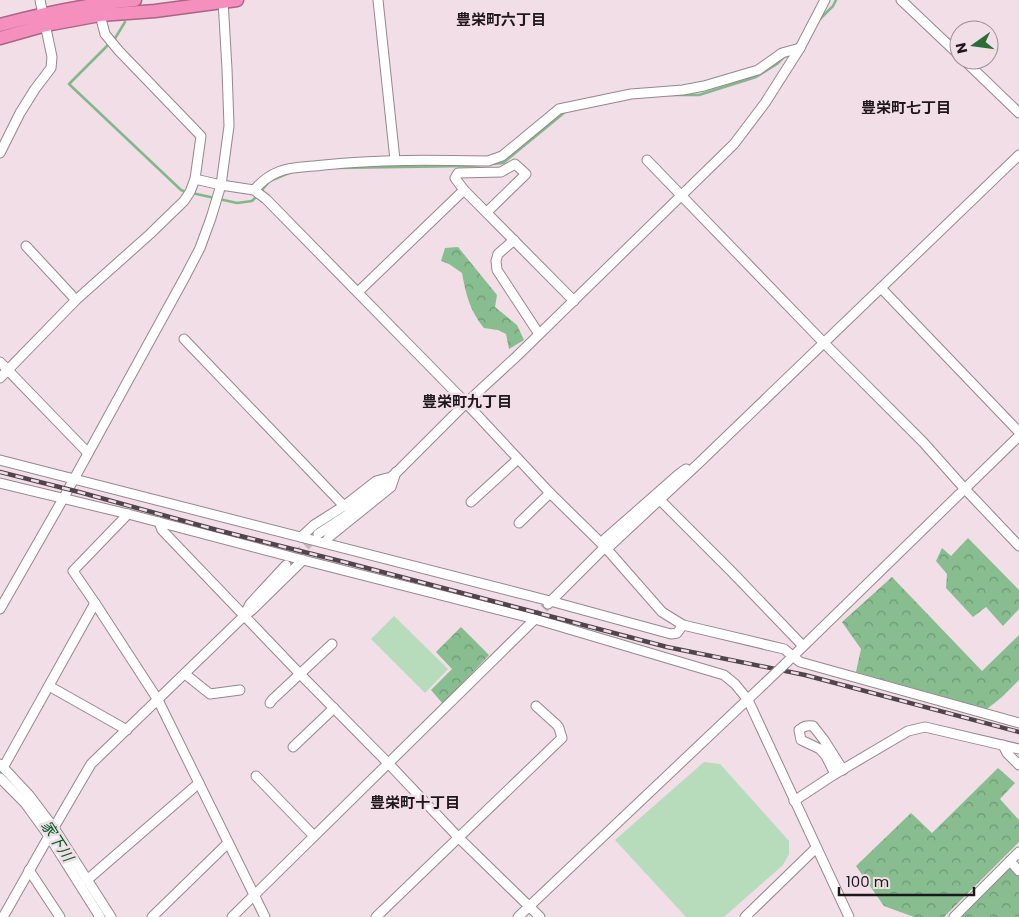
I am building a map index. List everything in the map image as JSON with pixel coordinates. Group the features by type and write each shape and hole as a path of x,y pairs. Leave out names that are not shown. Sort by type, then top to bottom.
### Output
{"highway":[{"path":"0,38 45,19 99,4 135,0"},
{"path":"0,24 155,11 237,0"}],"street":[{"path":"1,148 35,89 51,68 52,57 40,0"},
{"path":"378,0 395,160"},
{"path":"318,534 347,515 393,475 734,144 765,103 800,48 824,0"},
{"path":"902,0 949,45"},
{"path":"0,609 63,499 200,248 221,185 229,126 228,69 223,1"},
{"path":"0,378 76,300 184,201 190,192 194,179 201,136 119,51 105,34 100,15"},
{"path":"254,190 262,180 278,172 290,169 339,163 395,160 488,161 502,156 559,109 631,94 683,90 704,86 758,70 782,53 800,48"},
{"path":"974,70 1019,113"},
{"path":"549,602 605,547 610,546 700,463 1019,154"},
{"path":"647,160 824,343 923,442 1019,546"},
{"path":"487,212 526,174 516,164 500,172 458,173 455,178 464,190 574,301"},
{"path":"194,179 254,190 266,199 466,403 550,493 605,547 662,612 683,626 784,649 800,662 1019,723"},
{"path":"358,292 464,190"},
{"path":"514,240 498,254 496,261 498,270 539,334"},
{"path":"26,246 76,300"},
{"path":"518,917 748,700 1019,434 881,288"},
{"path":"184,339 344,506"},
{"path":"0,362 88,453"},
{"path":"471,502 518,459"},
{"path":"0,460 671,634 677,633 683,626"},
{"path":"301,537 314,524 344,506 376,481 393,475"},
{"path":"325,543 391,487 393,475"},
{"path":"0,483 535,619 724,675 735,684 748,700 849,917"},
{"path":"519,523 550,493"},
{"path":"663,503 803,646"},
{"path":"128,514 73,571 96,603 158,700 265,917"},
{"path":"159,522 162,530 244,616 459,838 540,917"},
{"path":"3,917 91,764 303,560"},
{"path":"244,616 250,604 286,564"},
{"path":"96,603 2,765 30,795 100,917"},
{"path":"232,917 535,619"},
{"path":"270,703 332,644"},
{"path":"185,674 210,694 240,690"},
{"path":"49,686 127,730"},
{"path":"376,917 562,738 560,728 536,706"},
{"path":"293,747 334,708"},
{"path":"806,726 813,726 824,740 839,772 820,749 801,740 799,730 806,726"},
{"path":"794,801 908,731 919,728 1019,749"},
{"path":"1004,745 1007,753 1019,765"},
{"path":"256,776 314,836"},
{"path":"0,778 51,832 87,880 111,917"},
{"path":"87,880 199,783"},
{"path":"152,917 228,843"},
{"path":"745,917 816,848"},
{"path":"955,917 1019,852"},
{"path":"1010,861 1019,871"},
{"path":"29,870 60,917"}],"green space":[{"path":"458,247 497,295 495,307 517,325 524,340 509,349 506,334 498,330 484,328 475,315 467,296 462,273 441,261 445,248"},
{"path":"968,538 1019,590 1019,609 1003,626 986,607 973,617 946,588 947,574 936,561 942,548 951,556"},
{"path":"892,577 982,671 1019,635 1019,680 987,709 856,672 861,649 842,622"},
{"path":"394,616 448,669 425,693 371,639"},
{"path":"461,627 489,655 443,704 431,690 452,669 436,652"},
{"path":"704,762 720,764 789,841 789,854 783,865 724,917 686,917 615,840"},
{"path":"998,768 1015,783 1000,799 1019,820 1019,842 944,917 914,917 884,906 856,866 911,813 932,833"},
{"path":"1011,867 1019,875 1019,917 959,917"}],"waterway":[{"path":"819,20 833,6 836,0"},
{"path":"114,40 125,22"},
{"path":"110,43 69,84 181,190 186,192"},
{"path":"669,95 699,95 756,77 777,64 784,57"},
{"path":"491,164 503,163 565,112"},
{"path":"336,168 481,165"},
{"path":"261,191 270,181 289,173"},
{"path":"192,193 237,203 252,201 257,196"},
{"name":"家下川","path":"87,888 106,917"}],"tunnel":[{"path":"286,565 316,536"},
{"path":"535,619 548,604"}],"railway":[{"path":"0,472 667,647 805,675 1019,732"}],"district":[{"name":"豊栄町六丁目","path":"501,20"},
{"name":"豊栄町七丁目","path":"906,108"},
{"name":"豊栄町九丁目","path":"467,402"},
{"name":"豊栄町十丁目","path":"415,803"}]}
